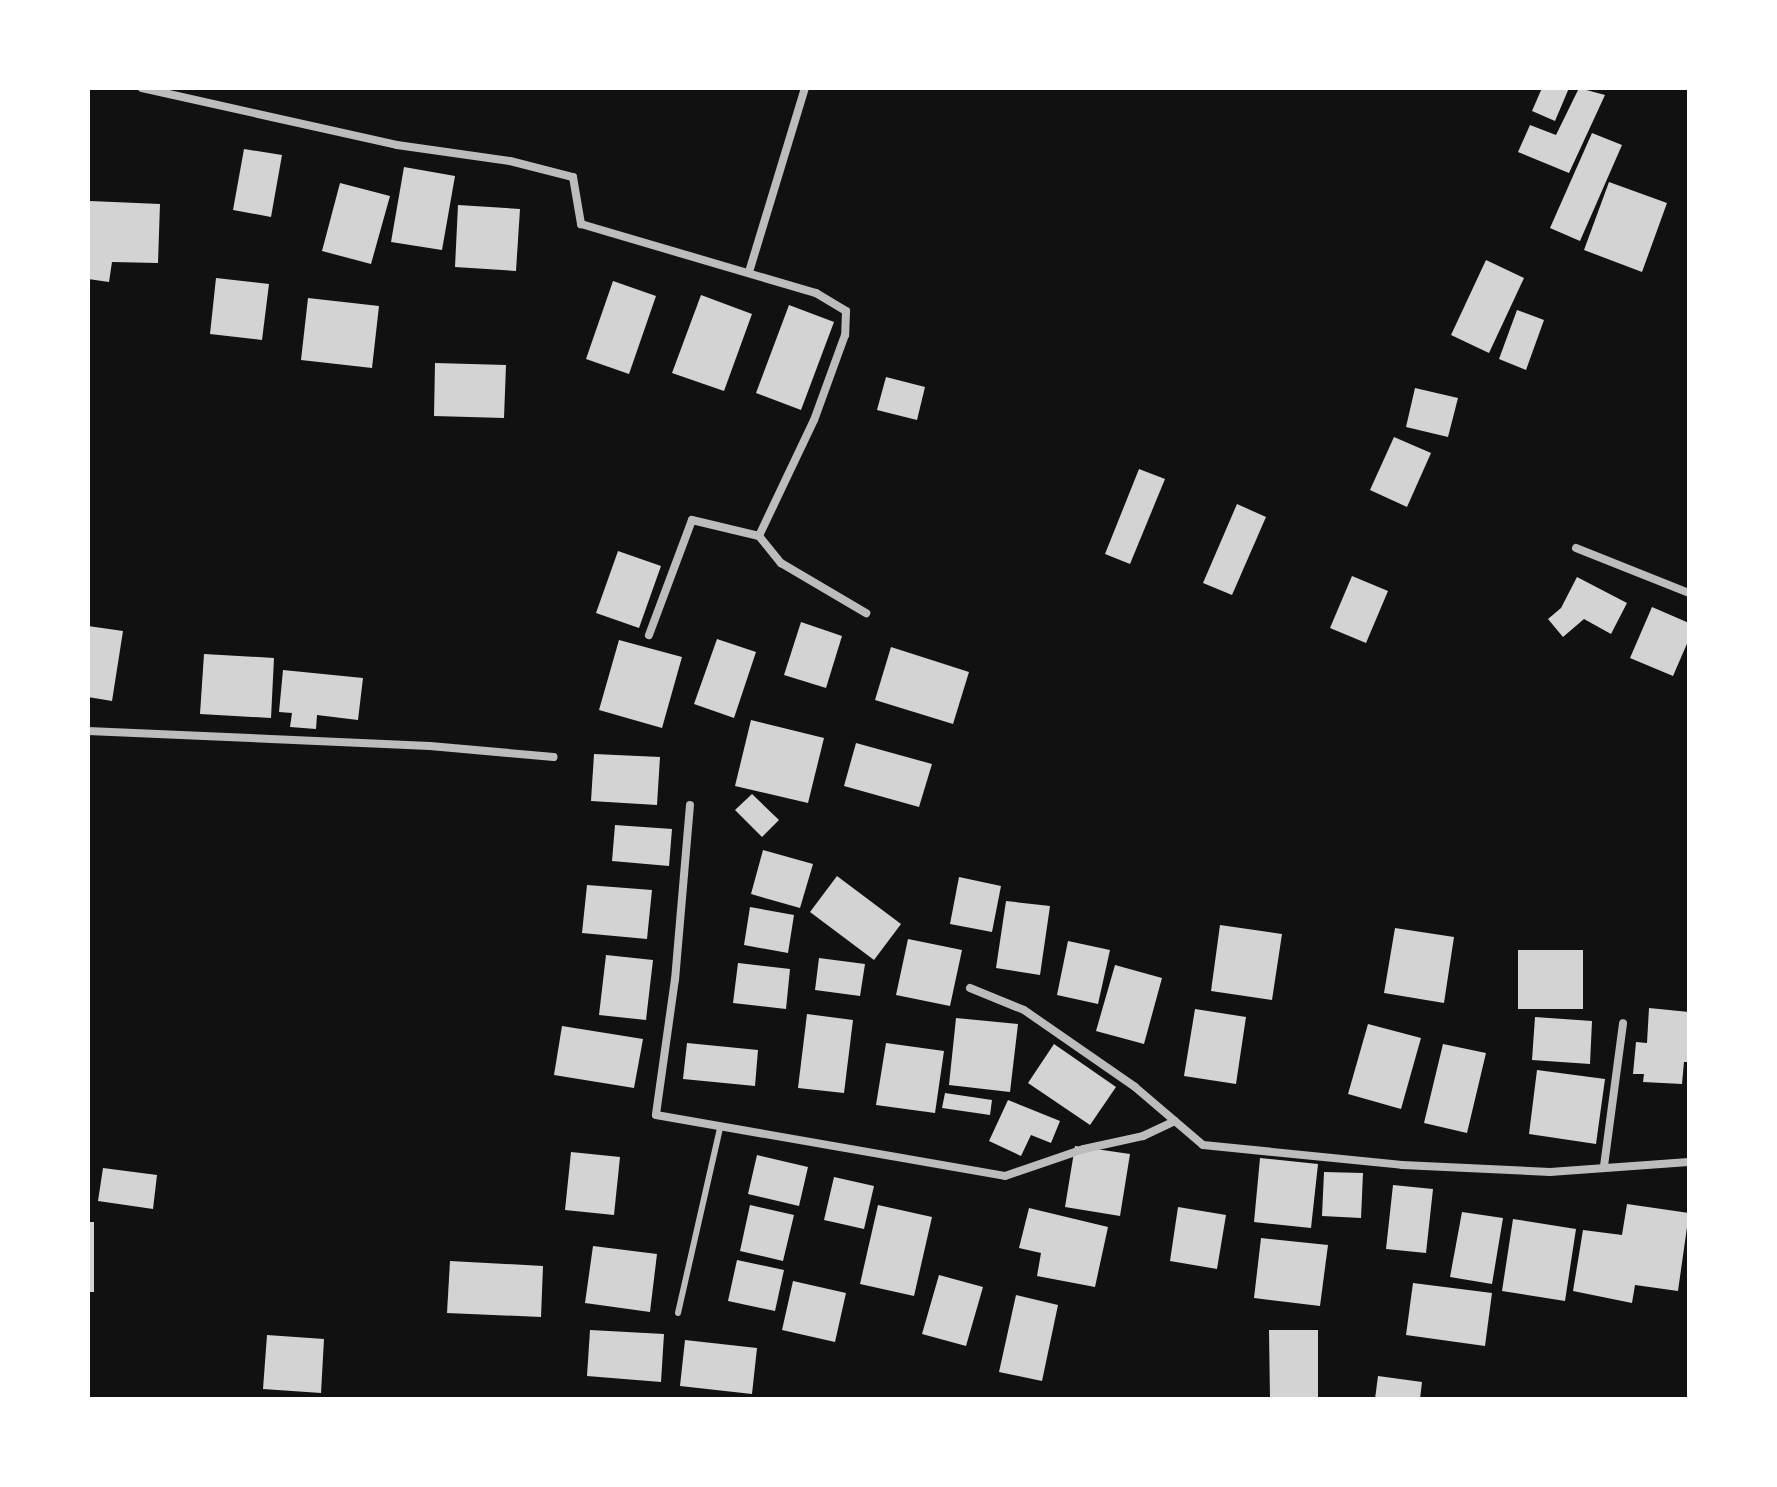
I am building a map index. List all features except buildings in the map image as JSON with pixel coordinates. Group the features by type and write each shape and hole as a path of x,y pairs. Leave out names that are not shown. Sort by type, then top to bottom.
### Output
{"street":[{"path":"142,88 397,145 510,161 573,177 581,224 816,293 846,311 845,335 814,420 759,536"},
{"path":"749,272 805,88"},
{"path":"649,635 692,520 759,536 781,563 866,613"},
{"path":"1576,548 1689,593"},
{"path":"88,731 430,746 554,757"},
{"path":"690,805 675,979 656,1115 1005,1176 1143,1136 1175,1121"},
{"path":"970,988 1024,1010 1203,1145 1402,1165 1550,1172 1689,1162"},
{"path":"1604,1166 1623,1023"}],"lane":[{"path":"678,1313 720,1128"}]}
